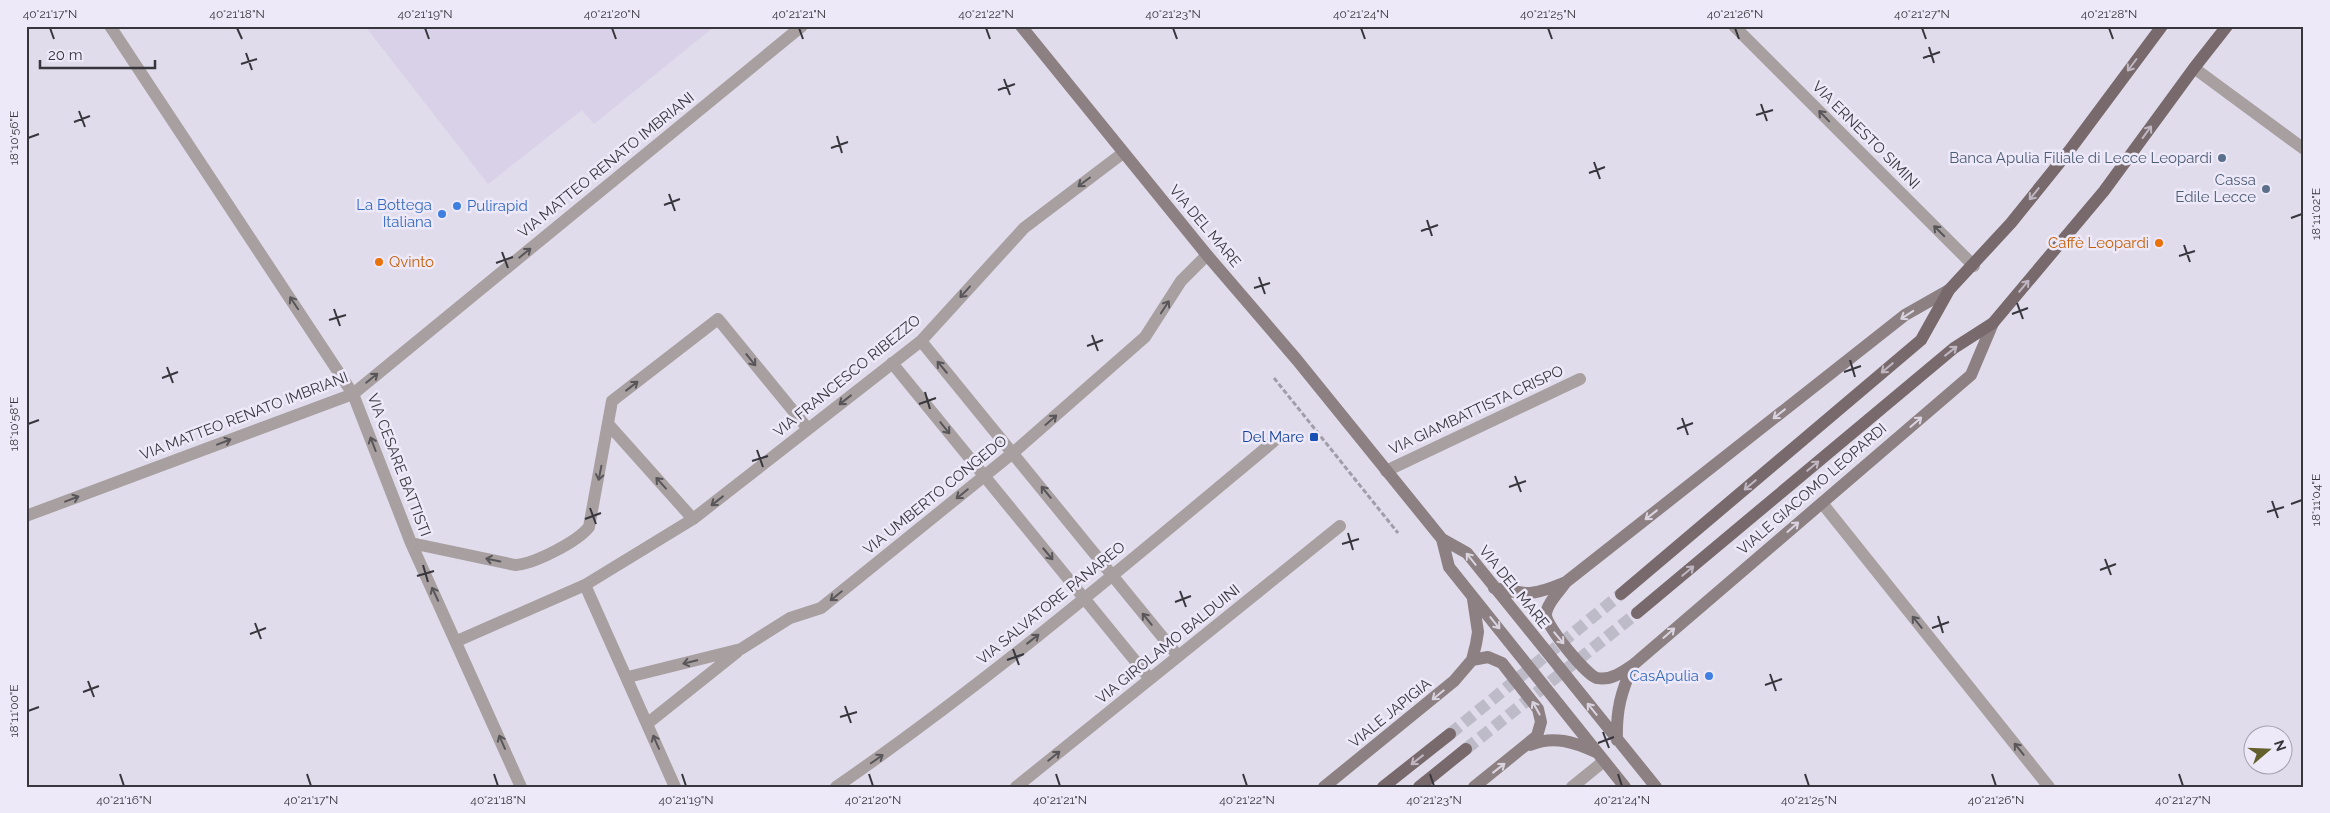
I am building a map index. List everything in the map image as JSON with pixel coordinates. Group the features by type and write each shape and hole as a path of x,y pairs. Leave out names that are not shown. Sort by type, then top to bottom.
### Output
{"main road":[{"name":"VIA DEL MARE","path":"1021,26 1207,255 1298,360 1442,539 1467,553 1656,787"},
{"path":"1494,588 1528,595 1545,591 1566,582 1905,315 1949,290 1974,266 2069,152 2162,26"},
{"name":"VIALE GIACOMO LEOPARDI","path":"1633,665 1971,375 1993,323 2104,191 2227,26"},
{"path":"1621,594 1921,340 1949,290"},
{"name":"VIALE GIACOMO LEOPARDI","path":"1637,613 1954,348 1993,323"},
{"name":"VIA DEL MARE","path":"1442,539 1449,567 1625,787"},
{"path":"1566,582 1546,612 1546,618 1551,628 1587,672 1596,678 1613,677 1633,665"},
{"path":"1472,595 1478,632 1472,660 1488,657 1502,663 1538,709 1541,728 1537,736 1474,787"},
{"name":"VIALE JAPIGIA","path":"1324,787 1454,681 1472,660"},
{"path":"1617,740 1616,716 1622,689 1633,665"},
{"path":"1383,787 1450,734"},
{"path":"1523,748 1541,740 1553,739 1575,742 1601,757"},
{"path":"1419,787 1466,749"}],"street":[{"name":"VIA CESARE BATTISTI","path":"110,26 353,394 412,543 521,787"},
{"name":"VIA MATTEO RENATO IMBRIANI","path":"26,516 353,394 802,26"},
{"name":"VIA ERNESTO SIMINI","path":"1734,26 1974,266"},
{"path":"2194,68 2304,149"},
{"name":"VIA FRANCESCO RIBEZZO","path":"457,642 585,585 693,519 921,340 1024,228 1123,153"},
{"name":"VIA UMBERTO CONGEDO","path":"628,677 741,649 790,618 821,608 1014,452 1145,337 1181,281 1207,255"},
{"path":"412,543 515,565 526,564 582,536 590,527 612,401 718,319 808,429"},
{"path":"921,340 1178,656"},
{"path":"892,363 984,477 1086,598 1150,679"},
{"name":"VIA GIAMBATTISTA CRISPO","path":"1386,471 1580,379"},
{"path":"609,425 693,519"},
{"name":"VIA SALVATORE PANAREO","path":"836,787 897,745 1086,598 1279,437"},
{"path":"1822,502 2049,787"},
{"name":"VIA GIROLAMO BALDUINI","path":"1016,787 1340,526"},
{"path":"585,585 628,677 675,787"},
{"path":"648,723 741,649"},
{"path":"1572,787 1601,757"}],"path":[{"path":"1270,372 1398,533"}],"shaded area":[{"path":"365,26 715,26 594,124 582,110 488,184"}],"tunnel":[{"path":"1450,734 1621,594"},
{"path":"1466,749 1637,613"}],"place":[{"name":"Banca Apulia Filiale di Lecce Leopardi","path":"2222,158"},
{"name":"Cassa Edile Lecce","path":"2266,189"},
{"name":"Pulirapid","path":"457,206"},
{"name":"La Bottega Italiana","path":"442,214"},
{"name":"Caffè Leopardi","path":"2159,243"},
{"name":"Qvinto","path":"379,262"},
{"name":"Del Mare","path":"1314,437"},
{"name":"CasApulia","path":"1709,676"}]}
